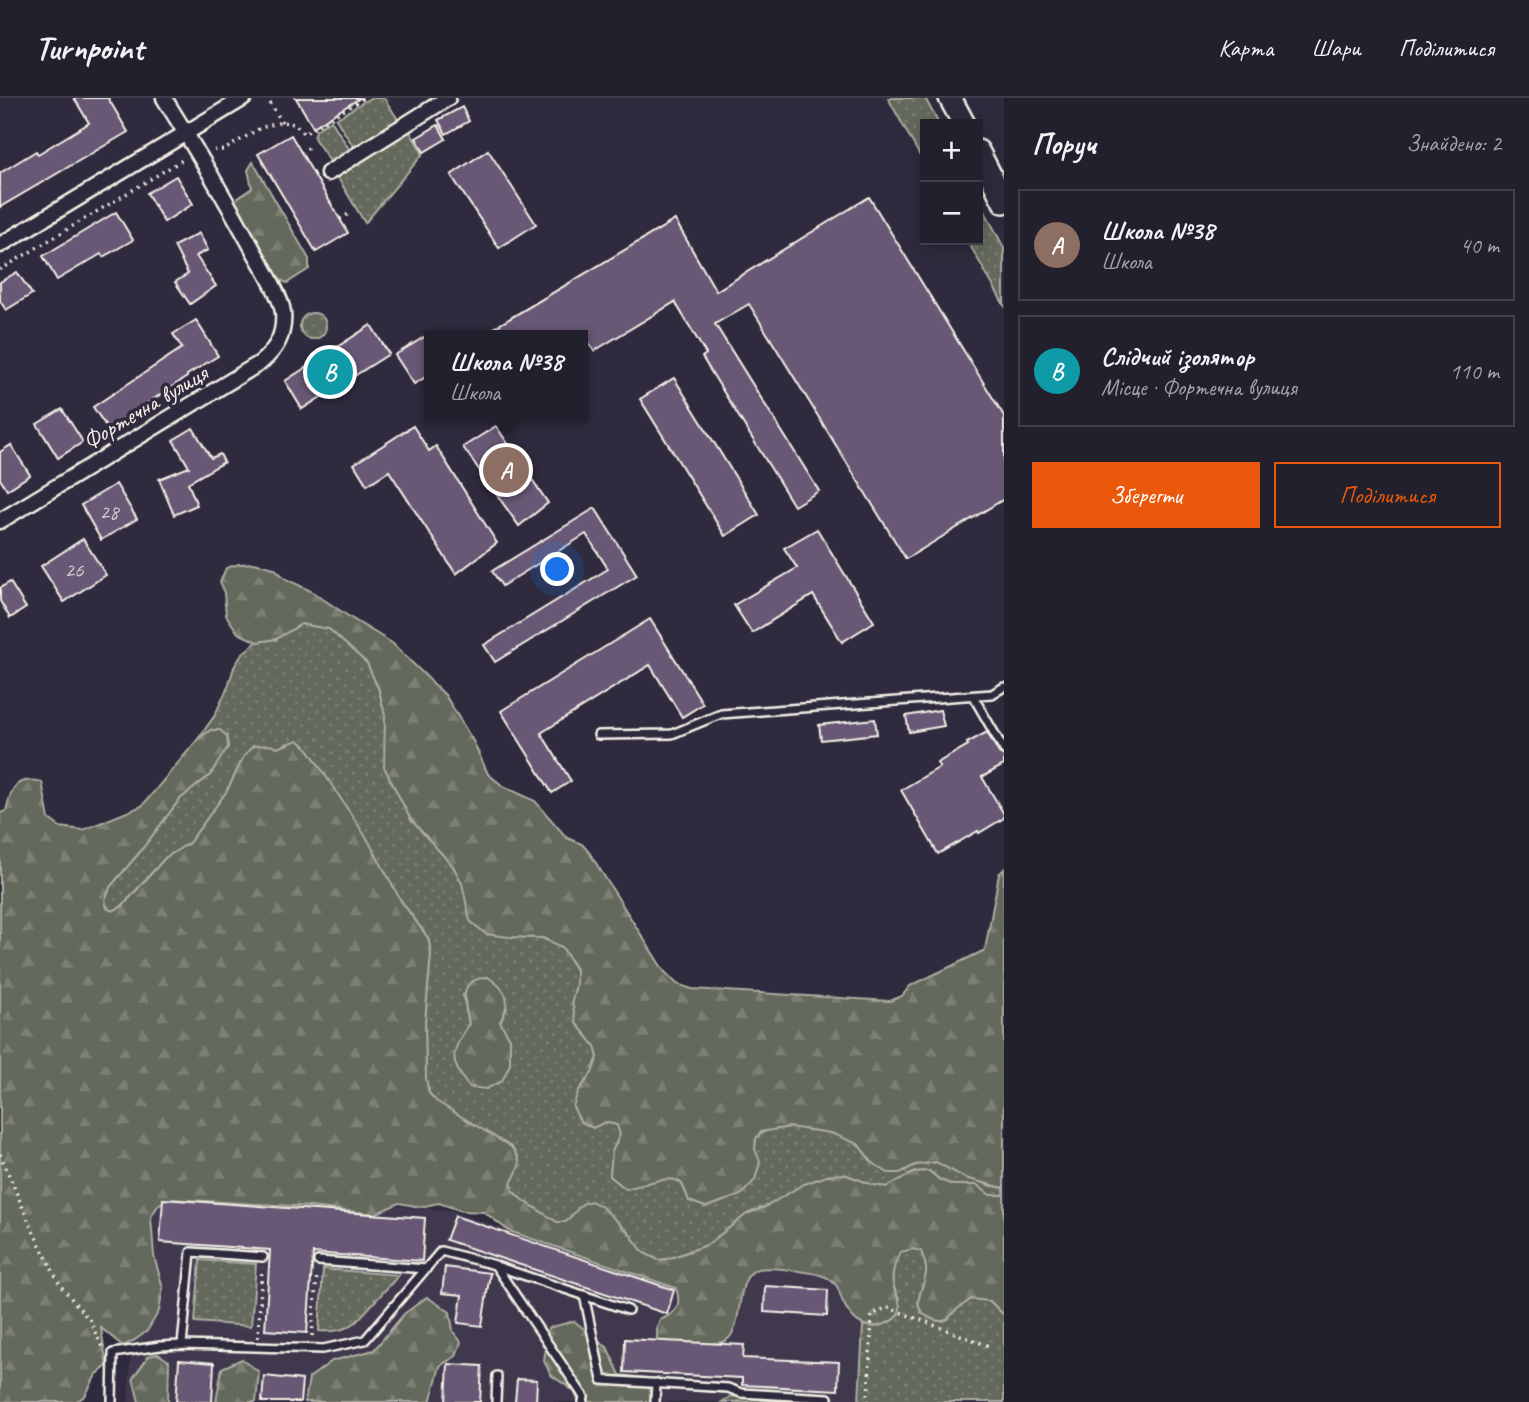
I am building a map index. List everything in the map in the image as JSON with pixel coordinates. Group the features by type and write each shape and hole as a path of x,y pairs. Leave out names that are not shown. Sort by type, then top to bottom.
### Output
{"main road":[{"path":"950,98 961,119"},
{"path":"983,161 1004,202"}],"street":[{"path":"164,98 196,150"},
{"path":"0,245 244,98"},
{"path":"328,173 448,98"},
{"name":"Фортечна вулиця","path":"0,521 260,363 271,354 279,342 283,329 282,309 269,277 196,150"}],"lane":[{"path":"598,735 672,734 721,714 973,696 992,694 1004,687"},
{"path":"973,696 1004,750"},
{"path":"112,1402 113,1353 182,1345 323,1349 365,1339 441,1251 495,1265 628,1310"},
{"path":"182,1345 191,1252 263,1257"},
{"path":"318,1261 426,1269"},
{"path":"495,1265 584,1397 583,1402"},
{"path":"584,1295 602,1380 828,1398"},
{"path":"496,1402 497,1376"},
{"path":"655,1402 656,1383"}],"path":[{"path":"0,270 160,175 196,150 224,150 260,128 282,122 295,124 304,134 364,98"},
{"path":"270,103 282,122"},
{"path":"301,153 312,146"},
{"path":"340,219 352,212"},
{"path":"0,1154 31,1227 60,1285 90,1321 114,1371"},
{"path":"257,1347 263,1257"},
{"path":"312,1348 318,1261"},
{"path":"868,1402 872,1315 887,1307 989,1346"}],"shaded area":[{"path":"140,1187 449,1210 676,1288 764,1249 867,1254 859,1402 128,1402"}],"green space":[{"path":"370,98 384,98 399,121 355,149 336,119"},
{"path":"888,98 925,98 936,119 920,119 920,156"},
{"path":"331,120 351,152 334,162 330,161 314,138 316,130"},
{"path":"408,128 423,154 365,223 338,178 340,170"},
{"path":"253,162 309,259 309,269 287,283 274,277 248,224 233,201 252,188 248,170"},
{"path":"983,208 1004,248 1004,305 970,245 983,245"},
{"path":"313,313 322,317 326,326 322,335 313,339 304,335 300,326 304,317"},
{"path":"254,563 274,568 286,579 311,591 392,643 445,695 473,741 488,774 503,786 535,801 567,838 582,844 664,971 677,984 692,989 890,1001 902,996 910,986 985,950 999,874 1004,869 1004,1188 965,1178 936,1162 915,1165 900,1173 888,1173 873,1163 858,1144 831,1133 789,1127 761,1132 756,1138 755,1149 760,1162 755,1180 741,1195 706,1207 689,1201 678,1181 664,1180 626,1189 610,1176 612,1152 620,1135 617,1125 605,1122 593,1128 580,1121 573,1107 578,1092 592,1073 598,1057 595,1046 576,1023 572,1001 576,969 562,947 543,938 486,934 470,921 462,883 453,866 411,820 384,767 385,715 379,690 367,663 329,629 301,624 276,639 257,642 238,633 226,615 220,582 226,568"},
{"path":"301,624 329,629 367,663 379,690 385,715 385,767 411,820 453,866 462,883 509,937 542,938 562,947 576,970 572,1001 598,1057 592,1073 578,1092 605,1122 617,1125 620,1134 612,1152 610,1176 626,1189 671,1179 682,1184 689,1201 706,1207 722,1202 755,1149 756,1138 765,1132 790,1127 820,1130 846,1138 856,1143 869,1159 883,1168 900,1172 915,1165 937,1162 988,1185 1004,1188 1004,1195 990,1196 977,1185 953,1185 940,1180 929,1171 915,1172 887,1187 873,1185 844,1174 747,1214 707,1245 658,1260 644,1253 628,1232 573,1216 566,1222 557,1222 513,1191 511,1183 519,1161 511,1147 435,1101 429,1093 426,1079 425,1022 431,952 428,938 288,743 244,756 227,791 189,843 165,858 121,907 112,911 107,908 105,900 110,887 180,799 210,775 211,730 198,739 215,715 234,667 243,653 257,642 276,639","holes":["463,995 507,1008 500,1022 510,1039 459,1040 469,1024"]},
{"path":"211,730 220,730 227,736 228,747 210,775 180,799 110,887 105,900 107,908 112,911 122,907 165,858 189,843 227,791 244,756 253,746 270,745 278,748 298,740 308,749 368,840 401,901 428,938 431,952 425,1022 426,1079 429,1093 436,1101 511,1147 518,1157 519,1165 511,1183 513,1191 520,1198 557,1222 566,1222 582,1204 591,1201 601,1206 628,1232 644,1253 658,1260 707,1245 747,1214 765,1207 804,1184 830,1175 844,1174 873,1185 887,1187 915,1172 929,1171 940,1180 953,1185 977,1185 990,1195 1004,1195 1004,1315 990,1301 971,1299 946,1320 936,1320 923,1314 919,1298 926,1265 921,1251 913,1249 900,1252 896,1261 893,1279 900,1310 892,1321 875,1326 862,1324 845,1306 836,1285 825,1277 768,1268 755,1270 749,1275 742,1292 737,1322 729,1338 713,1344 674,1345 657,1340 657,1328 660,1320 677,1308 676,1288 509,1231 484,1212 462,1211 439,1203 420,1207 399,1203 375,1214 309,1207 171,1199 159,1204 151,1217 154,1256 163,1288 159,1311 147,1331 123,1346 101,1328 107,1366 96,1375 85,1396 75,1402 0,1402 0,813 6,811 12,790 20,782 42,782 49,819 60,827 83,830 142,806 198,739"},
{"path":"488,977 506,996 506,1008 500,1022 510,1039 510,1064 502,1081 486,1089 469,1087 457,1069 454,1056 469,1024 465,1000 467,987 471,982"},
{"path":"913,1248 921,1251 926,1267 918,1303 923,1313 933,1319 943,1320 971,1299 990,1301 1004,1315 1004,1402 859,1402 863,1325 876,1327 899,1299 894,1286 893,1270 900,1252"},
{"path":"200,1260 256,1264 251,1326 195,1322"},
{"path":"323,1269 399,1275 356,1322 338,1330 319,1331"},
{"path":"427,1297 450,1312 453,1331 461,1342 456,1356 440,1366 430,1402 305,1402 309,1378 332,1361 374,1350 404,1314"},
{"path":"574,1321 607,1347 620,1375 645,1378 658,1402 579,1402 574,1391 551,1375 544,1361 548,1328"},
{"path":"158,1354 169,1361 168,1402 139,1402 133,1378 149,1356"},
{"path":"242,1359 259,1372 256,1402 216,1402 222,1368"},
{"path":"813,1392 839,1402 722,1402 731,1396 768,1400"}],"building":[{"path":"74,98 108,98 128,132 0,207 0,173 89,123"},
{"path":"296,98 360,98 313,127"},
{"path":"462,107 469,121 446,134 438,120"},
{"path":"438,125 446,139 424,152 416,138"},
{"path":"291,135 348,233 316,252 258,154"},
{"path":"488,150 536,224 499,248 451,175"},
{"path":"176,176 193,204 164,222 147,193"},
{"path":"869,197 1004,416 1004,499 906,559 749,304 715,324 819,491 794,506 702,357 706,354 675,302 594,351 588,341 588,330 490,330 675,220 716,291"},
{"path":"116,212 133,240 103,257 101,254 57,280 43,256"},
{"path":"199,233 208,250 196,256 216,286 190,304 175,282 188,274 174,246"},
{"path":"17,272 32,294 6,310 0,301 0,282"},
{"path":"196,320 218,356 108,429 93,407 182,348 173,334"},
{"path":"371,325 389,354 302,409 285,381"},
{"path":"424,337 424,378 414,384 395,355"},
{"path":"674,378 759,515 725,536 640,399"},
{"path":"62,409 83,442 58,458 37,424"},
{"path":"413,426 429,451 436,446 497,543 456,574 389,471 367,485 354,464"},
{"path":"496,426 548,503 519,526 463,447"},
{"path":"193,428 211,458 220,454 224,462 188,483 197,505 174,515 159,479 189,467 173,440"},
{"path":"11,445 30,475 7,490 0,479 0,452"},
{"path":"116,484 137,519 101,540 81,505"},
{"path":"595,508 637,575 495,662 484,645 608,569 586,534 502,586 492,571"},
{"path":"817,529 874,622 842,642 813,595 752,633 734,605 797,568 784,548"},
{"path":"83,539 106,575 64,602 41,566"},
{"path":"10,582 26,608 10,618 0,601 0,588"},
{"path":"650,619 703,704 682,717 650,665 541,733 571,781 552,793 501,711"},
{"path":"940,710 944,726 909,732 906,716"},
{"path":"875,719 877,734 821,740 819,725"},
{"path":"987,732 999,753 1004,756 1004,765 982,777 1004,818 938,854 901,790 940,767 937,763"},
{"path":"163,1199 425,1218 422,1261 313,1253 307,1333 265,1330 270,1250 160,1242"},
{"path":"455,1216 674,1290 667,1314 446,1240"},
{"path":"445,1267 490,1273 482,1326 458,1323 462,1295 442,1293"},
{"path":"765,1286 828,1290 827,1316 764,1312"},
{"path":"625,1339 744,1345 743,1358 839,1362 838,1390 742,1385 742,1378 624,1372"},
{"path":"179,1360 214,1363 212,1402 176,1402"},
{"path":"448,1364 482,1366 480,1402 446,1402"},
{"path":"264,1376 302,1380 300,1402 262,1402"},
{"path":"517,1379 537,1380 536,1402 515,1402"}],"place":[{"name":"Слідчий ізолятор","path":"330,372"},
{"name":"Школа №38","path":"506,470"}]}
